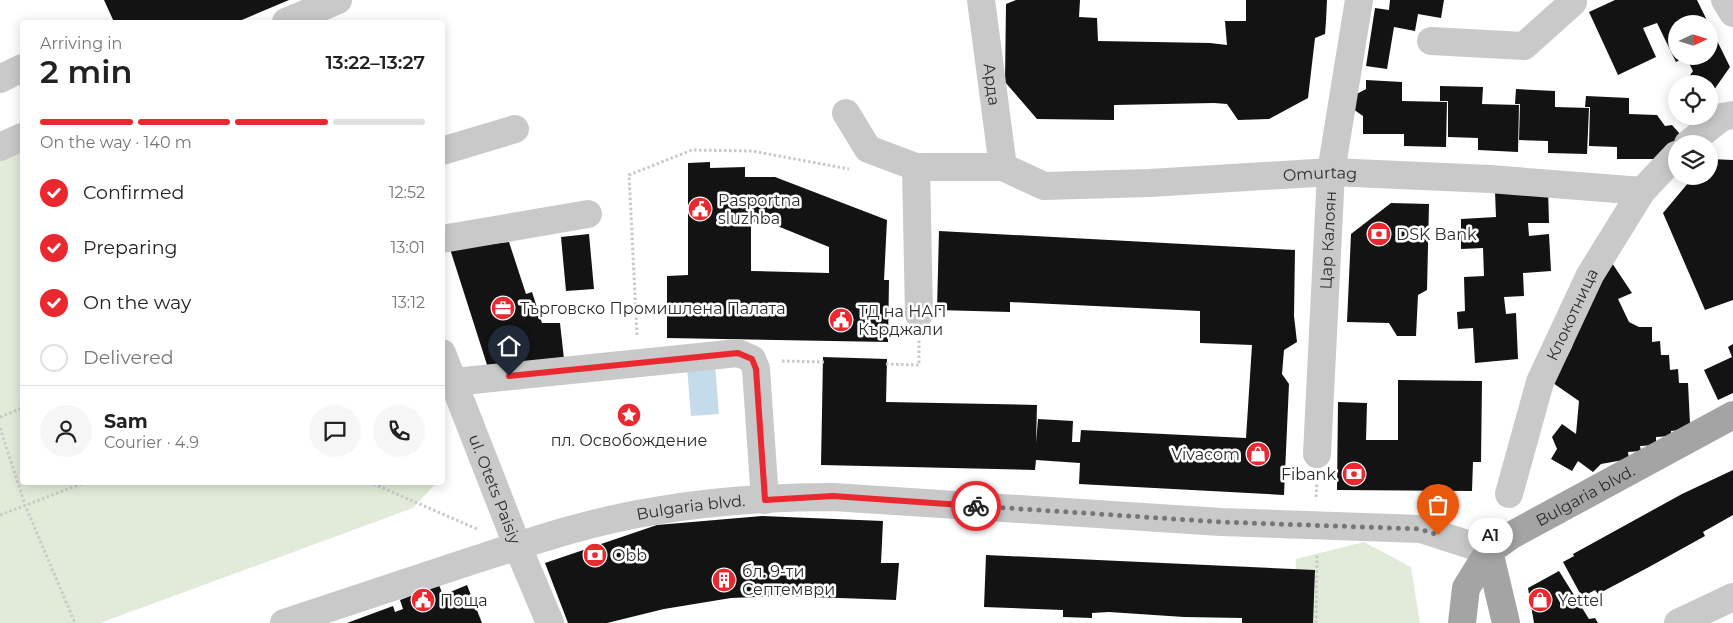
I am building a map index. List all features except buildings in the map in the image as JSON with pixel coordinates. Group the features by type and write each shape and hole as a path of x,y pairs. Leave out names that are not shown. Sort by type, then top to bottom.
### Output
{"main road":[{"name":"Bulgaria blvd.","path":"1489,552 1510,536 1733,415"},
{"path":"1462,623 1466,588 1489,552"},
{"path":"1489,552 1506,623"}],"street":[{"name":"Арда","path":"981,0 1004,167"},
{"name":"Цар Калоян","path":"1317,454 1331,172 1359,0"},
{"path":"1725,0 1733,13"},
{"path":"1431,42 1524,46 1575,1"},
{"path":"291,20 320,8"},
{"path":"0,80 20,69"},
{"path":"846,113 868,149 916,166 1004,167"},
{"path":"1700,135 1722,118 1733,115"},
{"path":"445,150 515,129"},
{"path":"0,147 20,138"},
{"name":"Клокотница","path":"1509,494 1540,382 1590,275 1642,191 1668,163"},
{"path":"916,166 919,314"},
{"name":"Omurtag","path":"1004,167 1044,186 1150,183 1331,172 1490,179 1642,191"},
{"path":"445,238 588,214"},
{"path":"454,382 738,353 752,359 756,369 765,500"},
{"name":"ul. Otets Paisiy","path":"445,360 517,546 550,623"},
{"name":"Bulgaria blvd.","path":"284,623 579,527 654,511 765,500 833,496 1221,522 1420,529 1489,552"},
{"path":"1678,623 1733,597"}],"path":[{"path":"638,362 630,175 692,150 752,151 858,171"},
{"path":"886,364 919,364 919,314"},
{"path":"752,359 824,362"},
{"path":"0,417 20,409"},
{"path":"0,428 26,505 75,623"},
{"path":"1316,623 1318,574 1316,524 1317,454"},
{"path":"0,515 78,485"},
{"path":"376,485 517,546"}],"green space":[{"path":"20,131 20,485 434,485 413,508 100,623 0,623 0,140"},
{"path":"1364,542 1411,567 1420,623 1293,623 1296,559"}],"water":[{"path":"715,365 719,414 691,416 687,367"}],"way so far":[{"path":"976,506 1221,522 1420,529 1438,535"}],"place":[{"name":"Pasportna sluzhba","path":"700,209"},
{"name":"DSK Bank","path":"1379,234"},
{"name":"Търговско Промишлена Палата","path":"503,308"},
{"name":"ТД на НАП Кърджали","path":"841,320"},
{"name":"пл. Освобождение","path":"629,415"},
{"name":"Vivacom","path":"1258,454"},
{"name":"Fibank","path":"1354,474"},
{"name":"A1","path":"1438,535"},
{"name":"Obb","path":"595,555"},
{"name":"бл. 9-ти Септември","path":"724,580"},
{"name":"Поща","path":"423,600"},
{"name":"Yettel","path":"1540,600"}],"route":[{"path":"509,376 738,353 752,359 756,369 765,500 833,496 976,506"}]}
